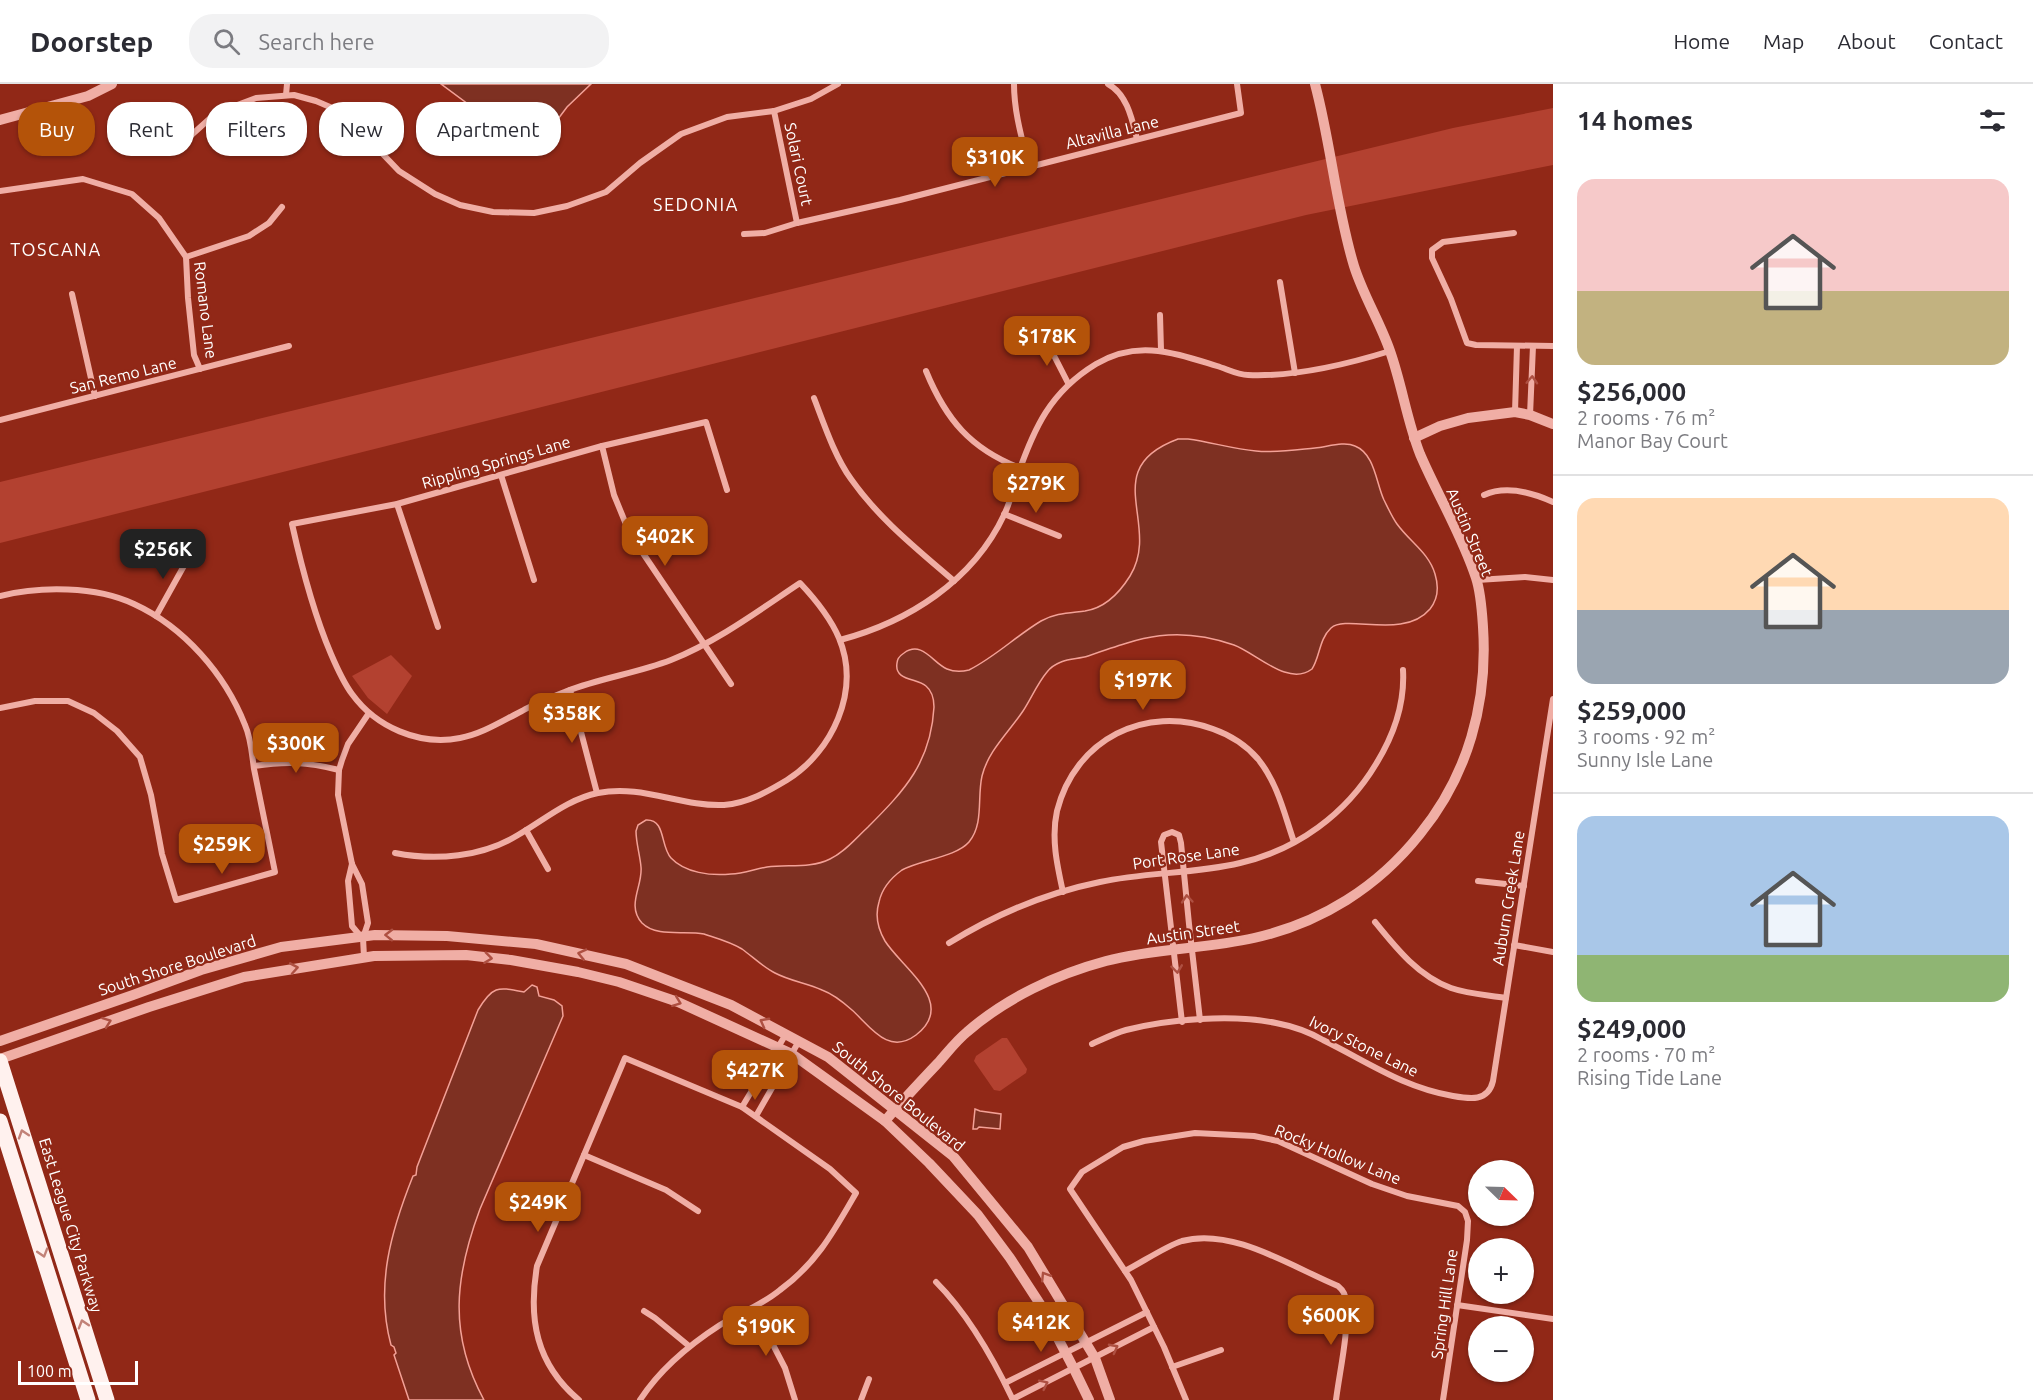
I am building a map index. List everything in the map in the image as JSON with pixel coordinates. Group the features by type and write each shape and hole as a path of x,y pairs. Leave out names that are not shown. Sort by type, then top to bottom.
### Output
{"main road":[{"name":"East League City Parkway","path":"0,1060 107,1400"},
{"path":"0,1121 88,1400"},
{"path":"66,1327 84,1359 96,1400"}],"street":[{"path":"0,120 88,96 99,87 112,84"},
{"path":"286,84 286,95"},
{"path":"194,133 216,113 256,98 294,95 337,110 353,123 399,171 435,194 460,205 506,213 534,213 567,206 606,192 640,163 681,134 727,117 774,111 811,99 838,84"},
{"path":"1014,84 1016,110 1029,167"},
{"path":"1107,84 1113,87 1129,109 1137,139"},
{"name":"Altavilla Lane","path":"744,234 765,232 900,200 1241,113 1238,84"},
{"name":"Austin Street","path":"885,1121 967,1032 1011,1000 1056,977 1106,961 1175,949 1230,944 1262,936 1292,928 1341,905 1393,865 1431,820 1464,762 1473,736 1481,699 1485,651 1477,580 1414,438 1390,351 1354,267 1315,84"},
{"name":"Solari Court","path":"774,111 798,223"},
{"name":"Romano Lane","path":"0,190 83,179 132,194 159,218 186,257 194,355 200,369"},
{"path":"186,257 249,236 269,223 282,207"},
{"path":"1514,234 1443,242 1432,250 1432,258 1451,299 1467,343 1553,346"},
{"path":"1280,282 1294,373"},
{"path":"72,294 95,396"},
{"path":"1161,315 1161,350"},
{"path":"1046,340 1068,383"},
{"name":"San Remo Lane","path":"0,420 289,346"},
{"path":"1515,412 1517,346"},
{"path":"1530,415 1533,346"},
{"path":"840,640 884,626 911,613 954,581 973,561 1004,514 1029,443 1042,416 1068,383 1097,364 1120,352 1161,350 1246,375 1294,373 1364,359 1390,351"},
{"path":"926,371 947,413 962,432 997,459 1020,468"},
{"path":"814,398 849,478 897,532 954,581"},
{"path":"1414,438 1440,426 1468,418 1515,412 1553,424"},
{"name":"Rippling Springs Lane","path":"369,713 352,694 328,647 305,582 292,524 397,504 602,446 706,422 727,490"},
{"path":"602,446 614,495 630,534 730,684"},
{"path":"501,475 534,580"},
{"path":"1484,495 1493,491 1519,490 1553,501"},
{"path":"397,504 438,627"},
{"path":"1004,514 1059,536"},
{"path":"156,616 190,555"},
{"path":"1477,580 1525,577 1553,580"},
{"path":"364,957 363,938 368,923 362,884 351,864 338,795 339,770 348,744 369,713 392,728 409,735 425,739 457,739 500,723 521,711 570,690 649,668 705,644 721,636 800,583 817,601 830,620 840,640 846,674 844,694 833,731 813,759 790,778 754,798 724,805 691,802 632,790 597,793 569,804 502,843 469,854 413,857 395,854"},
{"path":"0,596 52,588 92,592 132,603 156,616 189,642 221,678 246,726 275,872 176,900 162,854 151,795 140,757 117,731 94,713 68,701 35,701 0,708"},
{"name":"Port Rose Lane","path":"949,944 1005,912 1063,892 1100,882 1240,863 1266,855 1294,842 1341,810 1364,783 1382,754 1397,719 1404,691 1403,670"},
{"path":"570,690 597,793"},
{"name":"Auburn Creek Lane","path":"1483,1097 1492,1084 1553,699"},
{"path":"1063,892 1055,854 1056,823 1069,781 1088,754 1103,742 1119,732 1151,722 1176,720 1203,725 1221,732 1246,748 1271,778 1294,842"},
{"path":"254,766 284,762 310,763 339,770"},
{"path":"526,830 548,869"},
{"path":"1182,1022 1161,842 1164,836 1172,832 1176,833 1180,839 1200,1020"},
{"path":"351,864 348,881 352,926 363,938"},
{"path":"1478,881 1524,886"},
{"path":"1375,922 1401,954 1431,978 1452,988 1506,998"},
{"name":"South Shore Boulevard","path":"0,1041 201,970 281,947 375,935 447,936 525,943 626,964 731,1005 828,1057 953,1156 1028,1247 1087,1343 1095,1358 1110,1400"},
{"path":"1514,945 1553,952"},
{"name":"South Shore Boulevard","path":"0,1060 138,1011 244,977 364,957 466,955 511,960 619,982 678,1002 792,1054 885,1121 978,1215 1010,1258 1040,1304 1089,1400"},
{"path":"133,995 138,1011"},
{"name":"Ivory Stone Lane","path":"1092,1044 1124,1031 1200,1020 1246,1018 1279,1023 1324,1040 1387,1075 1414,1087 1464,1098 1483,1097"},
{"path":"742,1107 786,1034"},
{"path":"756,1116 799,1041"},
{"path":"579,1400 556,1377 544,1356 536,1334 533,1289 537,1266 626,1058 742,1107 830,1169 856,1192 831,1237 808,1266 780,1291 689,1346 651,1383 640,1400"},
{"name":"Rocky Hollow Lane","path":"1125,1271 1070,1189 1082,1172 1123,1147 1195,1132 1254,1136 1278,1141 1372,1184 1407,1196 1458,1206 1465,1212"},
{"path":"584,1155 666,1190 698,1211"},
{"name":"Spring Hill Lane","path":"1443,1400 1468,1230 1465,1212"},
{"path":"1186,1400 1147,1312 1125,1271 1181,1241 1207,1237 1232,1240 1250,1247 1342,1290 1346,1299 1346,1323 1336,1400"},
{"path":"936,1282 961,1310 1013,1399 1154,1327"},
{"path":"1457,1305 1553,1318"},
{"path":"754,1308 785,1368 795,1400"},
{"path":"644,1311 689,1346"},
{"path":"1005,1383 1147,1312"},
{"path":"1172,1367 1221,1350"},
{"path":"861,1400 869,1379"}],"shaded area":[{"path":"441,84 591,84 561,115 561,102 465,102"},
{"path":"1553,108 1553,165 1306,215 0,543 0,482 1453,128"},
{"path":"1178,439 1263,452 1346,444 1362,450 1371,462 1393,518 1424,554 1432,567 1437,588 1433,605 1419,618 1406,623 1391,625 1350,623 1339,624 1331,628 1324,637 1312,669 1303,673 1293,674 1272,667 1234,645 1213,639 1177,635 1125,643 1085,657 1064,661 1051,668 989,758 982,776 977,827 969,842 947,855 902,870 894,876 880,897 877,917 885,941 913,974 929,998 931,1010 927,1023 916,1035 906,1041 888,1041 834,996 775,973 733,944 704,934 663,932 648,928 642,923 635,909 641,874 636,831 638,825 646,820 652,821 660,828 671,858 683,867 707,874 736,874 767,867 815,864 835,856 850,844 894,800 914,774 928,744 934,707 932,695 922,683 899,673 897,663 899,657 916,649 952,671 969,670 1046,618 1099,607 1111,598 1130,576 1138,556 1140,537 1136,482 1141,466 1154,451"},
{"path":"391,655 412,676 387,714 368,698 352,676"},
{"path":"532,985 537,987 539,996 554,1000 562,1006 563,1016 480,1209 465,1258 461,1281 460,1328 472,1376 484,1400 409,1400 386,1323 385,1280 398,1217 478,1010 492,992 508,989 524,992"},
{"path":"1002,1038 1007,1038 1027,1069 1026,1073 1000,1091 994,1090 974,1061 976,1056"},
{"path":"975,1109 1001,1114 1000,1129 979,1127 973,1129"}],"district":[{"name":"SEDONIA","path":"696,204"},
{"name":"TOSCANA","path":"56,249"}]}
